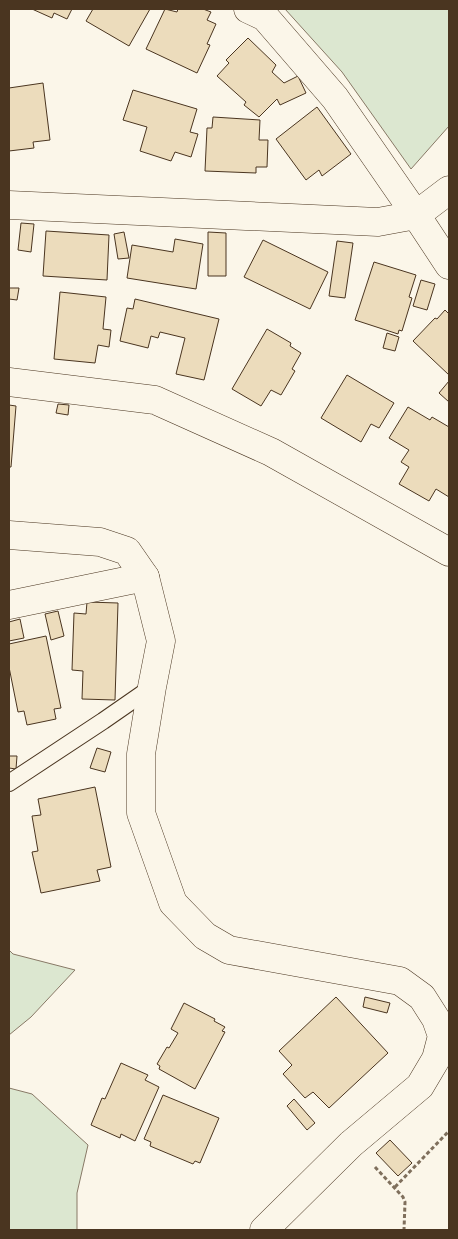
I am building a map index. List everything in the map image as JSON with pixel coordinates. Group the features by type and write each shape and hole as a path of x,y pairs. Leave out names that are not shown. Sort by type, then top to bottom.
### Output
{"street":[{"path":"248,9 265,17 335,98 449,265"},
{"path":"9,205 378,222 416,215 449,190"},
{"path":"9,382 155,400 270,452 449,552"},
{"path":"9,535 100,542 127,551 145,578 161,641 141,754 141,813 172,903 205,936 228,950 400,982 422,997 436,1019 442,1036 436,1059 420,1086 351,1144 264,1230"},
{"path":"9,605 145,578"}],"lane":[{"path":"9,782 103,722 152,686"}],"path":[{"path":"395,1187 449,1131"},
{"path":"351,1144 395,1187 405,1202 404,1230"}],"green space":[{"path":"285,9 449,9 449,126 411,169 342,72"},
{"path":"9,950 13,954 75,970 31,1017 9,1035"},
{"path":"9,1088 32,1094 88,1145 77,1193 77,1230 9,1230"}],"building":[{"path":"32,9 72,9 67,19 54,13 52,18"},
{"path":"93,9 150,9 129,46 86,21"},
{"path":"165,9 177,12 178,9 203,9 211,12 207,20 216,24 207,44 210,45 197,73 146,49"},
{"path":"248,38 276,65 272,72 284,83 298,76 306,93 280,105 277,99 259,117 244,105 246,102 217,76 229,63 226,60"},
{"path":"43,83 50,140 33,142 34,148 9,151 9,88"},
{"path":"133,90 197,109 190,132 198,134 191,157 175,152 171,161 140,151 147,127 123,120"},
{"path":"317,107 351,154 322,176 319,170 306,180 276,139"},
{"path":"213,117 260,120 259,140 268,140 267,167 256,167 256,173 205,171 207,128 212,128"},
{"path":"21,223 34,224 31,252 18,250"},
{"path":"46,231 109,235 107,280 43,276"},
{"path":"124,232 129,258 118,259 114,234"},
{"path":"208,232 226,233 226,276 208,276"},
{"path":"175,239 203,244 196,289 127,278 132,245 173,252"},
{"path":"263,240 328,272 310,309 244,277"},
{"path":"337,241 353,243 345,298 329,296"},
{"path":"374,262 416,275 409,297 412,298 402,331 399,330 398,334 355,320"},
{"path":"421,280 435,284 427,310 413,306"},
{"path":"9,288 19,288 17,300 9,299"},
{"path":"60,292 106,297 103,329 111,330 109,347 98,345 95,363 54,359"},
{"path":"135,299 219,319 204,380 176,374 185,338 160,332 158,338 151,336 148,348 120,341 127,308 133,309"},
{"path":"445,310 449,314 449,375 413,341"},
{"path":"267,329 291,343 290,346 301,353 292,369 295,371 281,395 271,390 261,406 232,389"},
{"path":"387,333 399,337 395,351 383,348"},
{"path":"347,375 394,403 379,428 371,424 361,442 321,418"},
{"path":"449,381 449,402 439,393"},
{"path":"58,404 69,405 68,415 56,413"},
{"path":"9,405 16,406 11,467 9,467"},
{"path":"408,407 430,420 432,417 449,427 449,497 436,489 429,501 399,484 409,467 401,462 409,450 389,438"},
{"path":"87,602 118,603 115,700 82,699 83,671 72,670 74,613 86,614"},
{"path":"58,611 64,636 51,640 45,614"},
{"path":"20,619 24,638 9,641 9,622"},
{"path":"46,636 61,708 54,709 56,719 27,725 24,711 18,712 9,667 9,644"},
{"path":"97,748 111,752 105,772 90,768"},
{"path":"9,756 17,756 16,769 9,768"},
{"path":"95,787 111,867 97,870 100,881 41,893 32,852 38,851 32,816 41,815 38,799"},
{"path":"336,997 388,1053 329,1108 313,1092 305,1098 283,1074 292,1065 279,1051"},
{"path":"365,997 390,1003 387,1013 363,1007"},
{"path":"184,1003 215,1019 214,1021 225,1027 222,1031 225,1032 195,1089 159,1069 160,1066 157,1064 178,1033 171,1029"},
{"path":"121,1063 148,1075 145,1080 159,1087 135,1141 121,1134 120,1138 91,1125 102,1098 105,1099"},
{"path":"163,1095 219,1118 200,1163 195,1161 193,1164 150,1146 151,1142 144,1139"},
{"path":"294,1099 315,1123 307,1130 287,1106"},
{"path":"390,1140 412,1163 398,1176 376,1153"}]}
